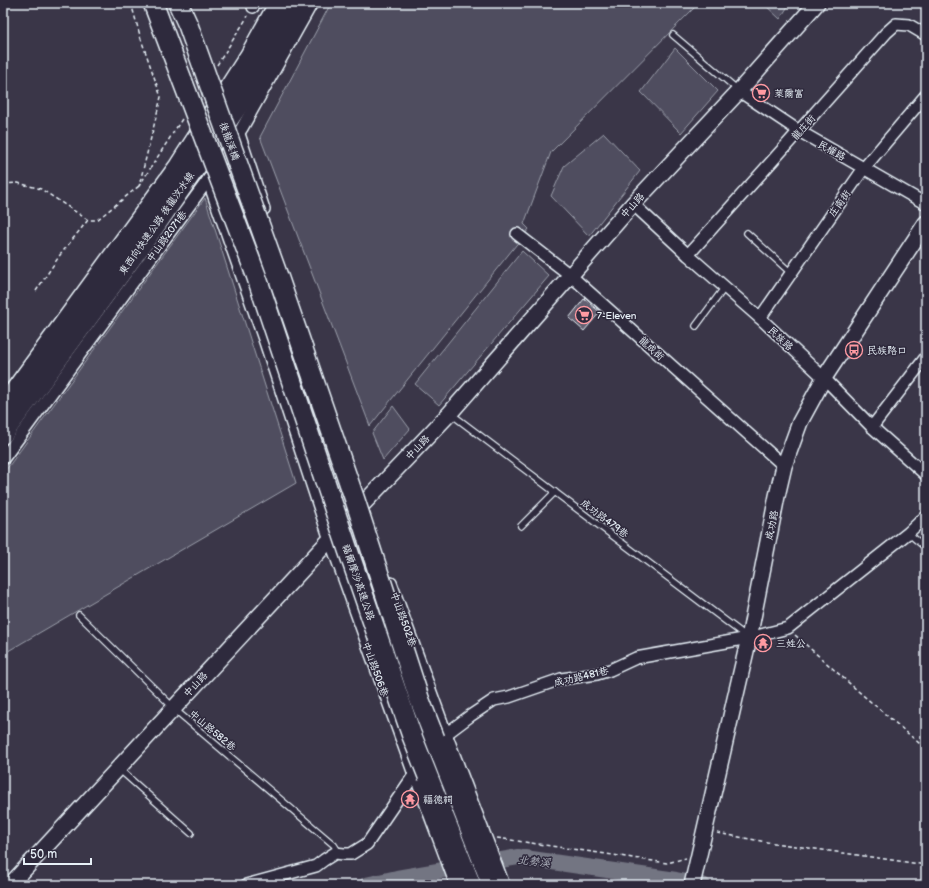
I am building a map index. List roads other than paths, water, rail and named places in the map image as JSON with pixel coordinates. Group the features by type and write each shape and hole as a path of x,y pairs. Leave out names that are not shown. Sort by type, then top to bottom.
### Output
{"highway":[{"name":"福爾摩沙高速公路","path":"153,3 256,275 345,543 412,736 471,885"},
{"name":"後龍溪橋","path":"178,3 188,25 279,279"},
{"name":"東西向快速公路 後龍汶水線","path":"3,407 179,166 250,57 280,3"},
{"name":"東西向快速公路 後龍汶水線","path":"3,434 148,236 235,110 270,52 296,3"},
{"name":"福爾摩沙高速公路","path":"279,279 356,500 419,698 492,885"}],"main road":[{"name":"中山路","path":"10,885 363,504 450,413 633,204 739,92 817,3"},
{"name":"成功路","path":"692,885 749,638 784,466 800,422 824,378 926,223"}],"street":[{"name":"中山路2071巷","path":"3,459 208,180 238,134 312,3"},
{"name":"龍庄街","path":"688,254 886,33 896,24 909,25 926,35"},
{"name":"民權路","path":"739,92 799,131 926,204"},
{"name":"庄南街","path":"760,318 864,168 926,95"},
{"name":"中山路502巷","path":"238,134 363,504 504,885"},
{"name":"中山路506巷","path":"208,180 265,342 330,540 414,775 456,885"},
{"name":"民族路","path":"633,204 760,318 824,378 872,427 926,475"},
{"name":"龍成街","path":"517,234 570,275 784,466"},
{"path":"872,427 926,357"},
{"path":"908,533 926,516"},
{"name":"成功路481巷","path":"246,885 316,866 335,853 351,854 367,844 414,775 448,735 470,716 494,700 509,697 561,679 597,674 610,670 636,658 749,638 788,628 908,533"}],"lane":[{"path":"673,35 739,92"},
{"path":"747,233 791,273"},
{"path":"696,326 725,287"},
{"name":"成功路479巷","path":"450,413 749,638"},
{"path":"521,526 555,492"},
{"path":"908,533 926,548"},
{"name":"中山路582巷","path":"79,615 180,714 334,845 340,854"},
{"path":"448,735 478,806 460,815"},
{"path":"118,768 191,833"},
{"path":"428,830 453,818"}],"waterway":[{"name":"北勢溪","path":"366,885 397,878 518,857 703,885"}],"place":[{"name":"萊爾富","path":"761,93"},
{"name":"7-Eleven","path":"584,315"},
{"name":"民族路口","path":"854,350"},
{"name":"三姓公","path":"763,643"},
{"name":"福德祠","path":"410,799"}]}
